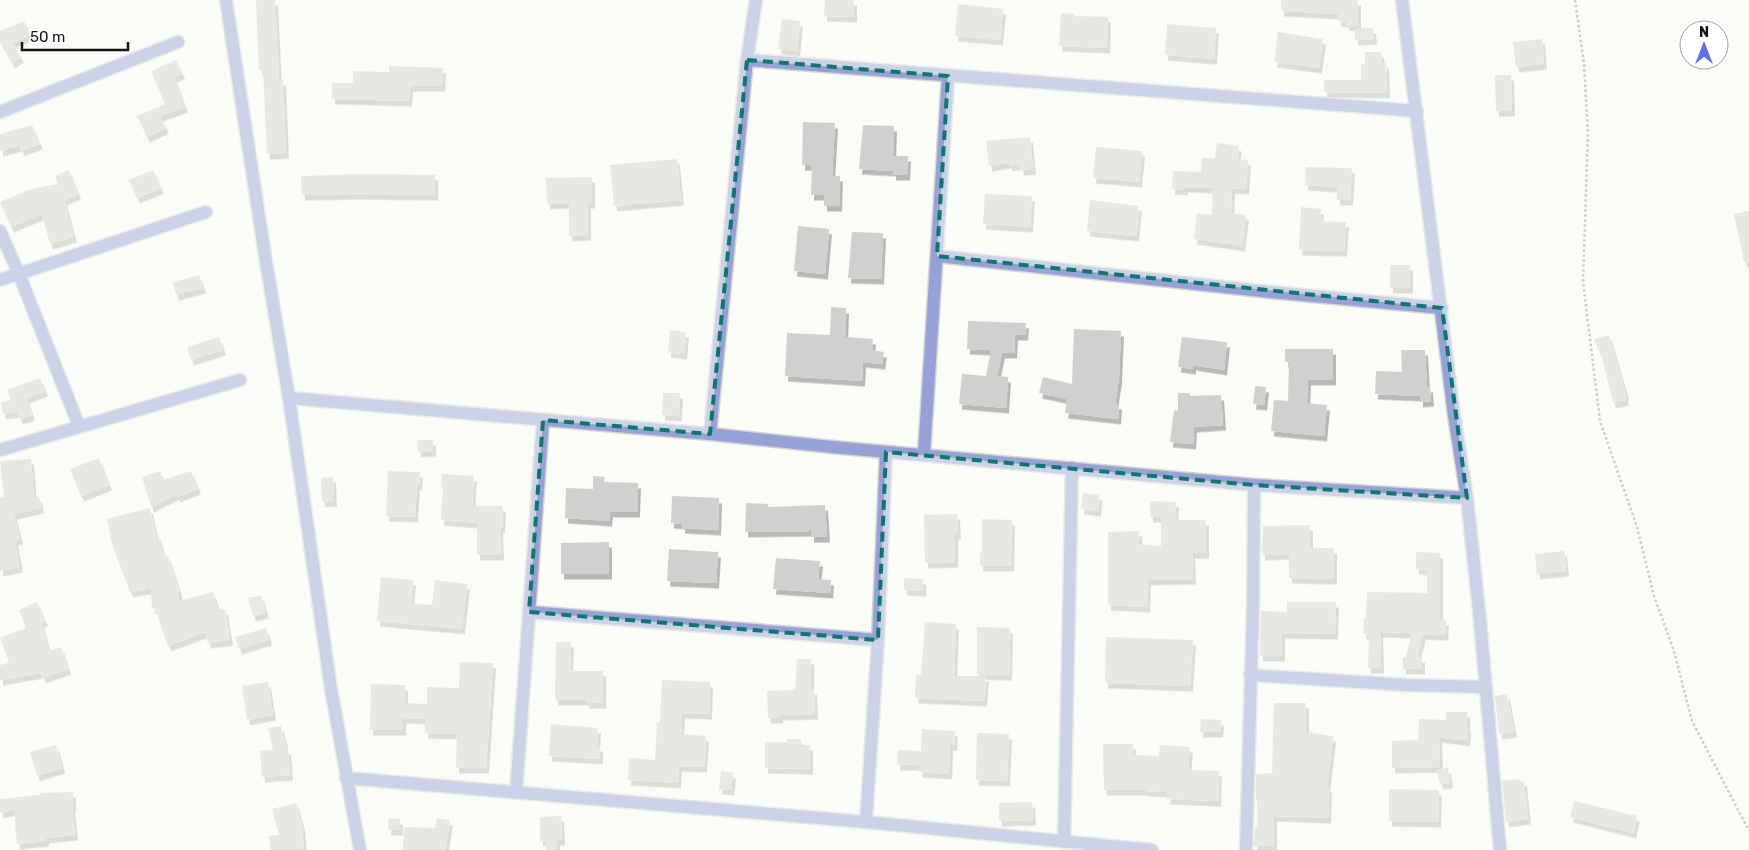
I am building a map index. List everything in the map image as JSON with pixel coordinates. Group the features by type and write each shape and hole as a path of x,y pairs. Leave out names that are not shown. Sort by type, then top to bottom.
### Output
{"street":[{"path":"226,0 264,253 289,398 331,689 360,850"},
{"path":"710,434 747,60 756,0"},
{"path":"1402,0 1454,414 1467,498 1500,850"},
{"path":"0,112 178,42"},
{"path":"747,60 1417,111"},
{"path":"924,454 948,76"},
{"path":"0,280 206,212"},
{"path":"0,231 79,426"},
{"path":"937,256 1271,292 1442,308"},
{"path":"0,450 240,380"},
{"path":"289,398 710,434 1254,485 1467,498"},
{"path":"516,792 543,420"},
{"path":"866,822 878,640 886,452"},
{"path":"1064,842 1072,468"},
{"path":"1246,850 1254,485"},
{"path":"529,612 878,640"},
{"path":"1250,675 1486,687"},
{"path":"346,778 866,822 1152,850"}],"path":[{"path":"1575,0 1584,64 1588,134 1583,282 1600,421 1637,527 1654,596 1674,651 1692,721 1749,831"}],"highlighted area":[{"path":"747,60 948,76 937,256 1442,308 1467,498 1254,485 886,452 878,640 529,612 543,420 710,434"}],"building":[{"path":"256,0 275,0 279,80 283,80 286,153 267,154 263,70 259,70"},
{"path":"825,0 854,0 854,17 824,16"},
{"path":"1281,0 1358,0 1358,26 1346,25 1346,22 1338,21 1338,14 1281,11"},
{"path":"958,4 1003,9 1000,40 955,36"},
{"path":"1061,13 1074,14 1074,16 1108,17 1107,48 1059,46"},
{"path":"782,19 800,21 797,51 778,49"},
{"path":"24,21 30,35 12,43 21,57 12,63 0,42 0,31"},
{"path":"1167,24 1216,28 1214,59 1165,55"},
{"path":"1355,28 1373,28 1374,39 1355,40"},
{"path":"1278,32 1323,39 1319,68 1274,62"},
{"path":"1542,39 1544,64 1516,67 1513,42"},
{"path":"1365,52 1381,52 1382,63 1386,63 1387,93 1324,92 1324,80 1361,80 1361,64 1365,64"},
{"path":"176,60 182,74 174,77 185,107 160,116 166,128 147,137 137,116 165,104 151,71"},
{"path":"389,66 443,68 442,86 410,86 409,101 332,99 332,83 353,83 353,71 389,72"},
{"path":"1495,75 1511,75 1512,111 1496,111"},
{"path":"803,122 835,123 832,176 840,176 839,206 824,206 824,195 811,195 812,165 802,165"},
{"path":"32,125 40,144 21,151 20,146 0,151 0,134"},
{"path":"863,125 894,126 893,156 908,156 907,175 893,175 893,171 859,169"},
{"path":"1030,137 1033,169 1021,170 1020,164 1009,166 1009,163 989,166 986,141"},
{"path":"1217,143 1239,146 1237,159 1248,160 1246,189 1232,188 1231,213 1246,215 1242,246 1194,239 1197,213 1212,215 1213,188 1185,187 1185,190 1172,189 1173,171 1201,172 1202,158 1215,158"},
{"path":"1096,147 1142,151 1139,182 1093,178"},
{"path":"677,159 681,200 614,206 610,165"},
{"path":"1306,167 1352,168 1350,200 1337,200 1337,187 1305,185"},
{"path":"69,170 78,194 64,200 74,237 50,244 42,214 11,227 0,202 31,189 58,184 55,176"},
{"path":"153,170 161,188 137,198 129,180"},
{"path":"363,174 435,175 435,195 302,195 301,176"},
{"path":"592,177 592,203 588,203 588,235 569,236 569,203 547,204 546,178"},
{"path":"985,194 1032,196 1030,227 983,224"},
{"path":"1090,200 1139,206 1136,236 1087,231"},
{"path":"1301,207 1321,209 1320,221 1346,222 1344,251 1299,250"},
{"path":"1749,211 1749,262 1744,262 1734,214"},
{"path":"798,226 829,229 825,274 794,271"},
{"path":"852,232 883,233 881,279 848,278"},
{"path":"1390,265 1410,265 1410,288 1390,288"},
{"path":"199,275 203,288 176,295 173,282"},
{"path":"831,307 846,308 845,337 873,339 872,350 884,352 882,364 863,362 862,381 785,376 787,333 830,335"},
{"path":"968,321 1026,323 1025,335 1015,335 1014,353 1002,353 997,376 1008,377 1006,408 959,404 962,374 986,376 991,350 967,349"},
{"path":"1074,329 1121,331 1119,378 1115,404 1119,404 1118,419 1065,413 1067,399 1039,393 1043,377 1072,384"},
{"path":"670,330 686,332 684,354 668,352"},
{"path":"1609,335 1626,394 1626,400 1613,403 1600,349 1598,350 1594,339"},
{"path":"219,337 223,350 191,360 187,347"},
{"path":"1182,337 1227,342 1224,370 1193,365 1193,369 1178,367"},
{"path":"1285,349 1333,349 1333,380 1308,380 1307,403 1327,405 1324,436 1271,431 1274,400 1288,401 1289,362 1285,362"},
{"path":"1401,350 1425,350 1427,387 1430,387 1431,401 1420,402 1420,396 1375,394 1376,371 1402,372"},
{"path":"40,378 45,391 26,398 32,415 20,419 17,412 3,414 1,402 11,400 7,390"},
{"path":"1255,386 1266,387 1264,405 1253,404"},
{"path":"663,393 680,393 679,416 662,415"},
{"path":"1178,393 1190,393 1190,396 1221,395 1223,425 1194,427 1193,444 1170,442 1174,410 1178,411"},
{"path":"417,440 433,440 433,451 418,452"},
{"path":"99,458 109,485 81,496 70,469"},
{"path":"31,459 34,498 39,497 41,508 14,514 20,539 15,540 20,567 0,571 0,498 4,497 0,461"},
{"path":"160,471 163,480 191,471 198,489 177,497 177,494 151,507 142,477"},
{"path":"388,471 420,472 419,485 417,484 415,517 386,516"},
{"path":"442,474 474,476 472,506 503,506 502,528 500,528 501,555 477,555 477,523 441,520"},
{"path":"593,476 605,477 604,482 638,483 637,512 610,512 609,521 565,518 566,488 593,489"},
{"path":"333,477 334,501 322,502 321,478"},
{"path":"1083,493 1099,495 1098,511 1081,509"},
{"path":"672,496 719,498 718,530 682,528 682,524 671,523"},
{"path":"1150,501 1176,502 1175,520 1206,520 1206,553 1192,553 1193,579 1148,580 1147,607 1108,605 1108,532 1139,531 1139,544 1161,546 1161,517 1150,517"},
{"path":"746,503 768,504 768,507 825,505 827,537 811,537 811,531 745,532"},
{"path":"150,508 156,536 158,535 164,557 168,556 179,590 179,601 213,592 218,610 225,609 230,640 208,643 206,632 168,646 155,608 152,609 151,588 130,592 112,544 107,519"},
{"path":"957,514 958,534 955,534 955,562 925,563 924,515"},
{"path":"982,519 1012,520 1011,566 980,566"},
{"path":"1310,525 1310,548 1334,548 1334,579 1289,578 1289,554 1262,555 1263,526"},
{"path":"609,542 609,574 561,574 561,543"},
{"path":"669,549 718,552 716,583 667,581"},
{"path":"1564,551 1566,571 1537,574 1535,554"},
{"path":"1416,552 1440,553 1440,620 1446,620 1445,635 1423,634 1417,657 1422,657 1422,669 1403,669 1403,657 1406,657 1412,633 1380,632 1381,668 1368,668 1369,635 1363,634 1367,592 1427,593 1427,570 1416,569"},
{"path":"776,558 820,561 818,579 831,580 830,593 773,589"},
{"path":"381,577 413,580 411,603 432,605 435,580 467,584 462,629 377,621"},
{"path":"904,578 923,579 923,591 904,590"},
{"path":"261,595 266,613 253,616 248,598"},
{"path":"37,602 45,621 41,622 49,651 61,647 68,669 43,678 41,673 0,680 0,665 9,663 0,638 26,628 19,610"},
{"path":"1287,602 1336,602 1335,634 1282,633 1282,656 1260,656 1261,611 1287,612"},
{"path":"925,622 956,624 954,676 986,676 984,701 915,698 916,675 921,675"},
{"path":"977,627 1010,628 1009,675 977,674"},
{"path":"266,628 269,640 239,649 235,637"},
{"path":"1106,637 1193,640 1190,686 1105,683"},
{"path":"556,642 571,642 570,671 603,671 603,703 586,703 586,700 555,700"},
{"path":"797,659 811,659 811,690 814,689 815,714 780,715 780,718 768,718 767,691 795,690"},
{"path":"460,662 493,663 486,768 456,768 457,734 425,733 425,719 403,718 403,730 370,730 371,684 405,685 405,703 427,704 427,687 459,688"},
{"path":"662,680 710,682 709,714 682,713 681,734 706,736 704,767 679,766 678,783 628,780 629,758 655,760 657,722 660,722"},
{"path":"268,682 273,715 247,720 242,686"},
{"path":"1507,694 1514,732 1499,734 1495,696"},
{"path":"1274,703 1306,703 1306,732 1333,736 1327,787 1329,787 1328,818 1274,816 1274,846 1254,846 1255,827 1258,827 1256,774 1272,773"},
{"path":"1446,712 1467,712 1467,741 1439,737 1440,767 1392,768 1392,741 1418,740 1419,719 1446,720"},
{"path":"1201,719 1221,720 1220,732 1200,732"},
{"path":"551,724 598,728 597,746 600,746 600,759 549,756"},
{"path":"281,726 286,749 288,749 290,775 262,777 260,751 273,750 268,728"},
{"path":"922,729 955,731 954,745 950,745 949,774 919,772 920,765 897,765 898,750 921,751"},
{"path":"977,733 1009,734 1007,781 976,780"},
{"path":"787,739 801,739 801,745 810,745 810,769 765,768 765,742 787,742"},
{"path":"1103,744 1133,744 1133,755 1159,756 1160,745 1190,747 1188,770 1219,771 1218,801 1167,799 1168,792 1104,790"},
{"path":"56,745 62,768 37,776 30,752"},
{"path":"1448,768 1450,783 1440,784 1437,770"},
{"path":"721,771 733,773 731,790 719,789"},
{"path":"1519,779 1524,781 1528,819 1506,822 1502,781"},
{"path":"1389,789 1439,790 1438,822 1389,821"},
{"path":"73,792 72,807 75,835 17,844 14,810 0,813 0,799 40,795 40,793"},
{"path":"1574,801 1637,816 1633,833 1570,817"},
{"path":"1032,802 1033,820 999,821 999,803"},
{"path":"296,803 302,825 304,850 271,850 269,836 279,835 272,809"},
{"path":"561,816 562,840 557,840 557,850 546,850 546,840 540,841 540,817"},
{"path":"389,818 400,819 400,830 388,830"},
{"path":"437,818 450,820 445,850 403,850 404,827 435,828"}]}
